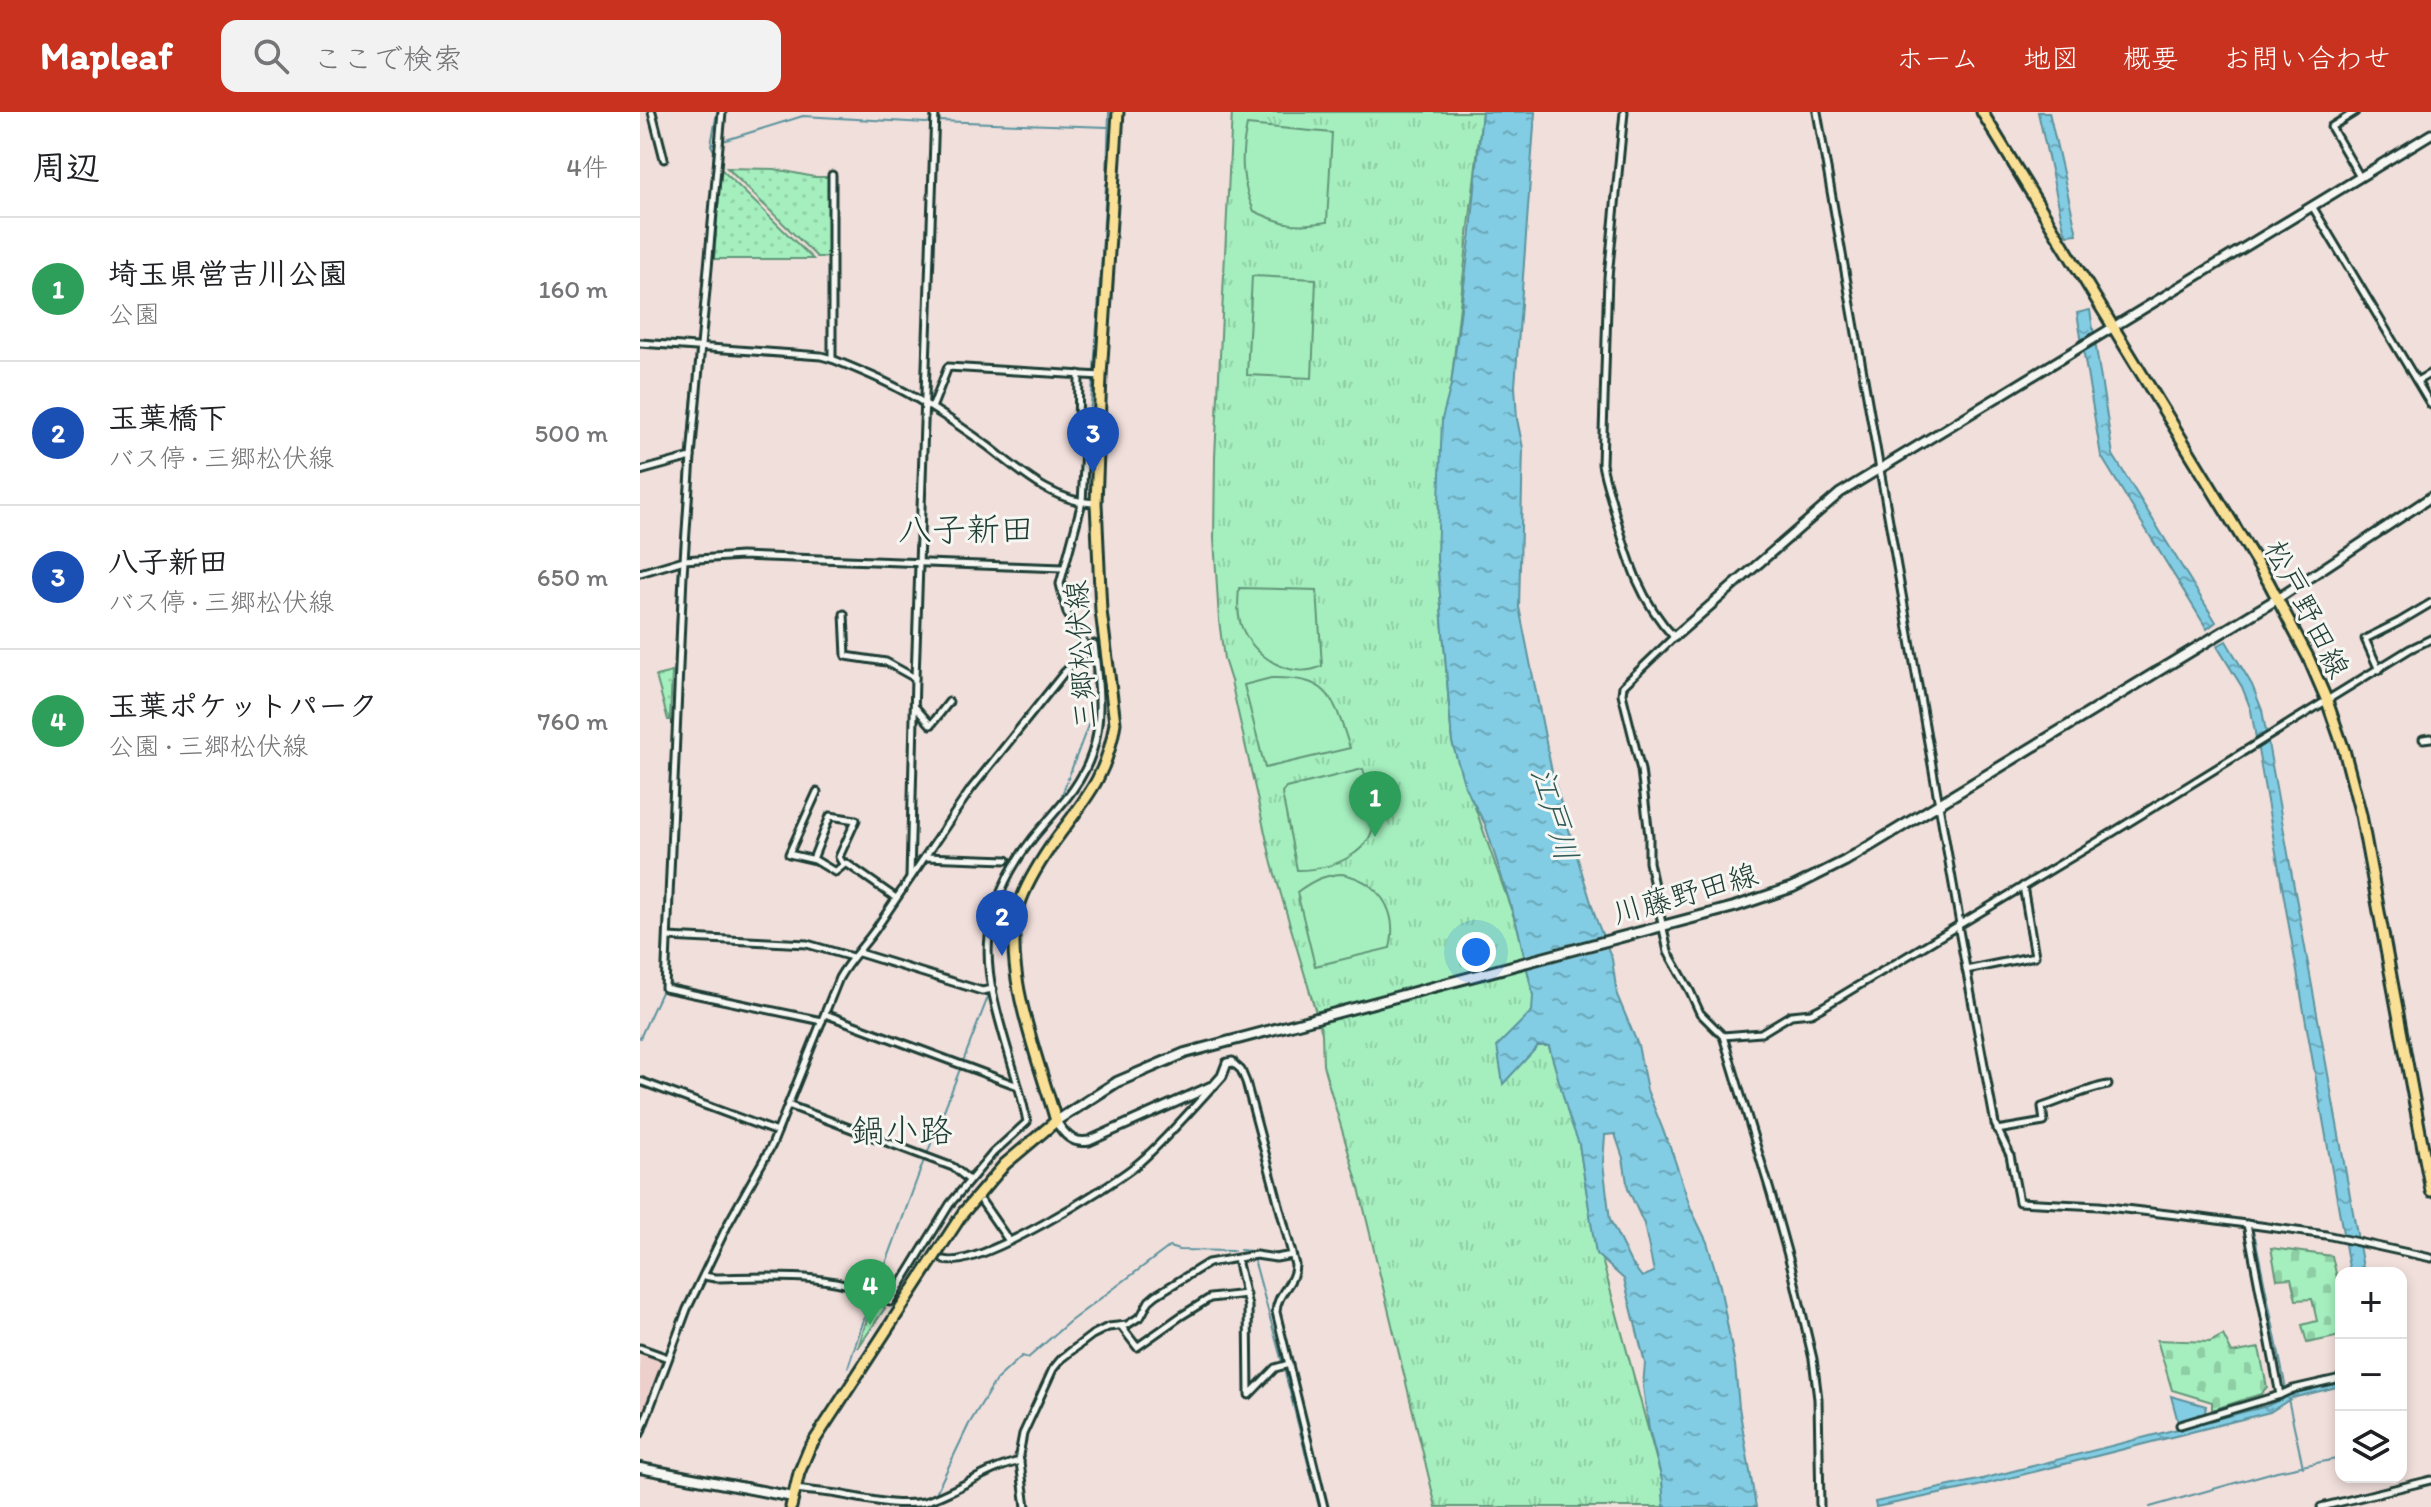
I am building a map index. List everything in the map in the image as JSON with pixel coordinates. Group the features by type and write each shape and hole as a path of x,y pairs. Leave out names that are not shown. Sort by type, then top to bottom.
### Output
{"main road":[{"name":"三郷松伏線","path":"1056,1121 1016,977 1014,932 1018,908 1027,886 1051,846 1091,794 1107,756 1115,723 1101,611 1096,503 1118,112"},
{"name":"松戸野田線","path":"1982,112 2242,537 2308,657 2327,701 2361,815 2431,1191"},
{"name":"川藤野田線","path":"1056,1121 1080,1104 1144,1069 1206,1047 1696,917 1766,897 1825,872 2277,599"},
{"path":"640,1468 793,1498 804,1459 815,1440 963,1213 1005,1164 1056,1121"}],"street":[{"path":"652,112 664,159"},
{"path":"722,112 684,560 665,988 822,1021"},
{"path":"910,878 935,112"},
{"path":"1624,112 1608,277 1602,464 1637,583 1655,616 1674,637"},
{"path":"1817,112 1966,970 1997,1130 2010,1155 2019,1202 2112,1207 2247,1224 2341,1238 2431,1258"},
{"path":"2355,112 2331,127 2361,178"},
{"path":"1820,1507 1818,1399 1813,1359 1771,1194 1723,1036 1696,1007 1659,927 1649,862 1641,770 1622,689 1674,637 1823,505 1879,468 2431,134"},
{"path":"832,175 832,359"},
{"path":"2312,206 2431,405"},
{"path":"640,343 832,359 925,403 1016,469 1059,495 1070,500 1096,503"},
{"path":"932,408 948,367 1101,376"},
{"path":"2417,381 2431,373"},
{"path":"1079,374 1078,432 1085,449 1082,502 1060,584 1067,613 1086,646"},
{"path":"640,471 691,457"},
{"path":"2277,599 2431,497"},
{"path":"640,573 684,560 741,556 1063,568"},
{"path":"2379,670 2365,639 2431,603"},
{"path":"844,614 846,656 886,662 915,678"},
{"path":"1723,1036 1761,1033 1791,1015 1811,1013 2431,639"},
{"path":"1086,646 1106,643"},
{"path":"704,1276 811,1278 869,1291 890,1302 950,1204 993,1153 1027,1122 989,973 989,942 996,904 1005,881 1024,850 1075,787 1092,754 1100,719 1094,644"},
{"path":"640,1434 687,1309 777,1132 839,978 980,776 1083,654 1086,646"},
{"path":"914,707 931,725 949,702"},
{"path":"2423,739 2431,738"},
{"path":"817,792 789,854 813,859 835,872 843,864"},
{"path":"813,859 830,816 856,820 839,857 843,864"},
{"path":"925,857 1007,860"},
{"path":"843,864 846,863 896,898"},
{"path":"1966,970 2035,956 2023,886"},
{"path":"668,937 807,944 852,957"},
{"path":"859,953 982,991 993,989"},
{"path":"825,1014 1018,1086"},
{"path":"944,1260 959,1262 1009,1241 1112,1184 1154,1149 1222,1076 1226,1065 1232,1062 1241,1070 1246,1082 1292,1255 1295,1273 1276,1306 1324,1507"},
{"path":"640,1081 777,1132"},
{"path":"1056,1121 1070,1138 1080,1143 1089,1141 1214,1085"},
{"path":"1997,1130 2044,1122 2042,1107 2094,1087 2108,1085"},
{"path":"788,1105 953,1167 968,1181 971,1189"},
{"path":"982,1202 1009,1241"},
{"path":"2247,1224 2280,1395"},
{"path":"1026,1507 1020,1461 1023,1434 1056,1364 1092,1335 1141,1316 1156,1295 1205,1265 1256,1255 1276,1258 1292,1255"},
{"path":"1237,1259 1246,1294 1249,1395 1275,1368 1289,1364"},
{"path":"1120,1326 1137,1347 1210,1298 1246,1294"},
{"path":"640,1348 668,1358"},
{"path":"2180,1425 2293,1389 2335,1379"},
{"path":"793,1498 838,1494 895,1506 923,1503 993,1469 1020,1461"},
{"path":"2321,1507 2431,1480"}],"shaded area":[{"path":"640,1352 664,1360 640,1425"}],"green space":[{"path":"1232,112 1482,112 1451,385 1437,557 1452,742 1518,929 1533,995 1579,1144 1591,1219 1662,1480 1666,1507 1436,1507 1359,1188 1323,1065 1322,1033 1272,864 1224,659 1214,538 1215,457"},
{"path":"1247,125 1332,133 1327,222 1290,224 1254,211 1246,190 1243,169"},
{"path":"727,168 775,169 829,177 829,257 817,257"},
{"path":"721,169 813,259 714,259"},
{"path":"1252,276 1316,279 1312,378 1247,375"},
{"path":"1239,588 1317,590 1322,666 1310,670 1286,668 1263,656 1241,625"},
{"path":"672,672 670,720 668,720 656,676"},
{"path":"1271,678 1306,681 1318,686 1333,703 1350,748 1265,768 1244,685"},
{"path":"1363,769 1375,812 1374,827 1368,839 1350,857 1337,863 1297,870 1282,793 1286,788"},
{"path":"1342,874 1366,883 1383,900 1392,922 1390,948 1315,966 1297,892 1318,879"},
{"path":"2271,1248 2332,1256 2335,1269 2335,1337 2307,1343 2302,1325 2317,1321 2312,1299 2296,1300 2291,1278 2277,1279"},
{"path":"874,1297 884,1303 885,1308 858,1348"},
{"path":"2223,1335 2232,1353 2259,1348 2267,1387 2261,1394 2212,1410 2212,1402 2172,1390 2157,1340 2210,1342"}],"water":[{"name":"江戸川","path":"1482,112 1535,112 1515,386 1523,448 1519,607 1553,777 1596,919 1612,959 1617,995 1638,1045 1647,1090 1691,1209 1707,1242 1720,1286 1756,1507 1664,1507 1662,1480 1649,1429 1643,1387 1645,1363 1624,1279 1596,1254 1579,1144 1549,1046 1538,1046 1503,1084 1497,1046 1532,1011 1533,995 1518,929 1485,824 1465,787 1452,742 1437,557 1442,419 1451,385 1471,232","holes":["1615,1134 1628,1189 1644,1224 1654,1272 1642,1277 1630,1261 1610,1220 1603,1163 1605,1135"]},
{"path":"2038,112 2049,112 2077,234 2067,235 2064,229"},
{"path":"2090,310 2113,455 2216,622 2207,629 2101,456 2077,313"},
{"path":"2226,641 2252,685 2262,710 2363,1267 2349,1267 2251,710 2242,687 2217,646"},
{"path":"2335,1382 2335,1387 2292,1398 2270,1412 1978,1486 1876,1507 1875,1502 1978,1480 2267,1406 2297,1391"},
{"path":"2171,1396 2206,1406 2205,1413 2178,1422"}],"pier":[{"path":"1606,934 1612,947 1523,970 1519,957"}],"waterway":[{"path":"705,276 714,151 711,145 717,112"},
{"path":"1107,176 1109,112"},
{"path":"713,144 803,116 926,123 1108,127"},
{"path":"1101,272 1106,184"},
{"path":"1094,371 1100,280"},
{"path":"680,558 690,415 702,305"},
{"path":"1087,447 1093,381"},
{"path":"1085,495 1086,470"},
{"path":"1085,505 1070,552 1065,588 1070,610 1087,640"},
{"path":"640,1038 661,992 662,981 679,564"},
{"path":"927,1154 988,997 985,940 992,905 1014,857 1060,800 1096,704 1092,672"},
{"path":"877,1288 924,1160"},
{"path":"2255,1237 2286,1389"},
{"path":"935,1495 969,1424 996,1380 1022,1356 1028,1358 1069,1322 1169,1247 1234,1251"},
{"path":"1240,1250 1252,1251"},
{"path":"1254,1259 1282,1362"},
{"path":"848,1367 872,1296"},
{"path":"1284,1369 1319,1507"},
{"path":"2288,1399 2303,1467"},
{"path":"2150,1507 2277,1471 2335,1459"}],"place":[{"name":"八子新田","path":"1093,473"},
{"name":"埼玉県営吉川公園","path":"1375,837"},
{"name":"玉葉橋下","path":"1002,956"},
{"name":"玉葉ポケットパーク","path":"870,1325"}],"district":[{"name":"八子新田","path":"966,529"},
{"name":"鍋小路","path":"902,1130"}]}
